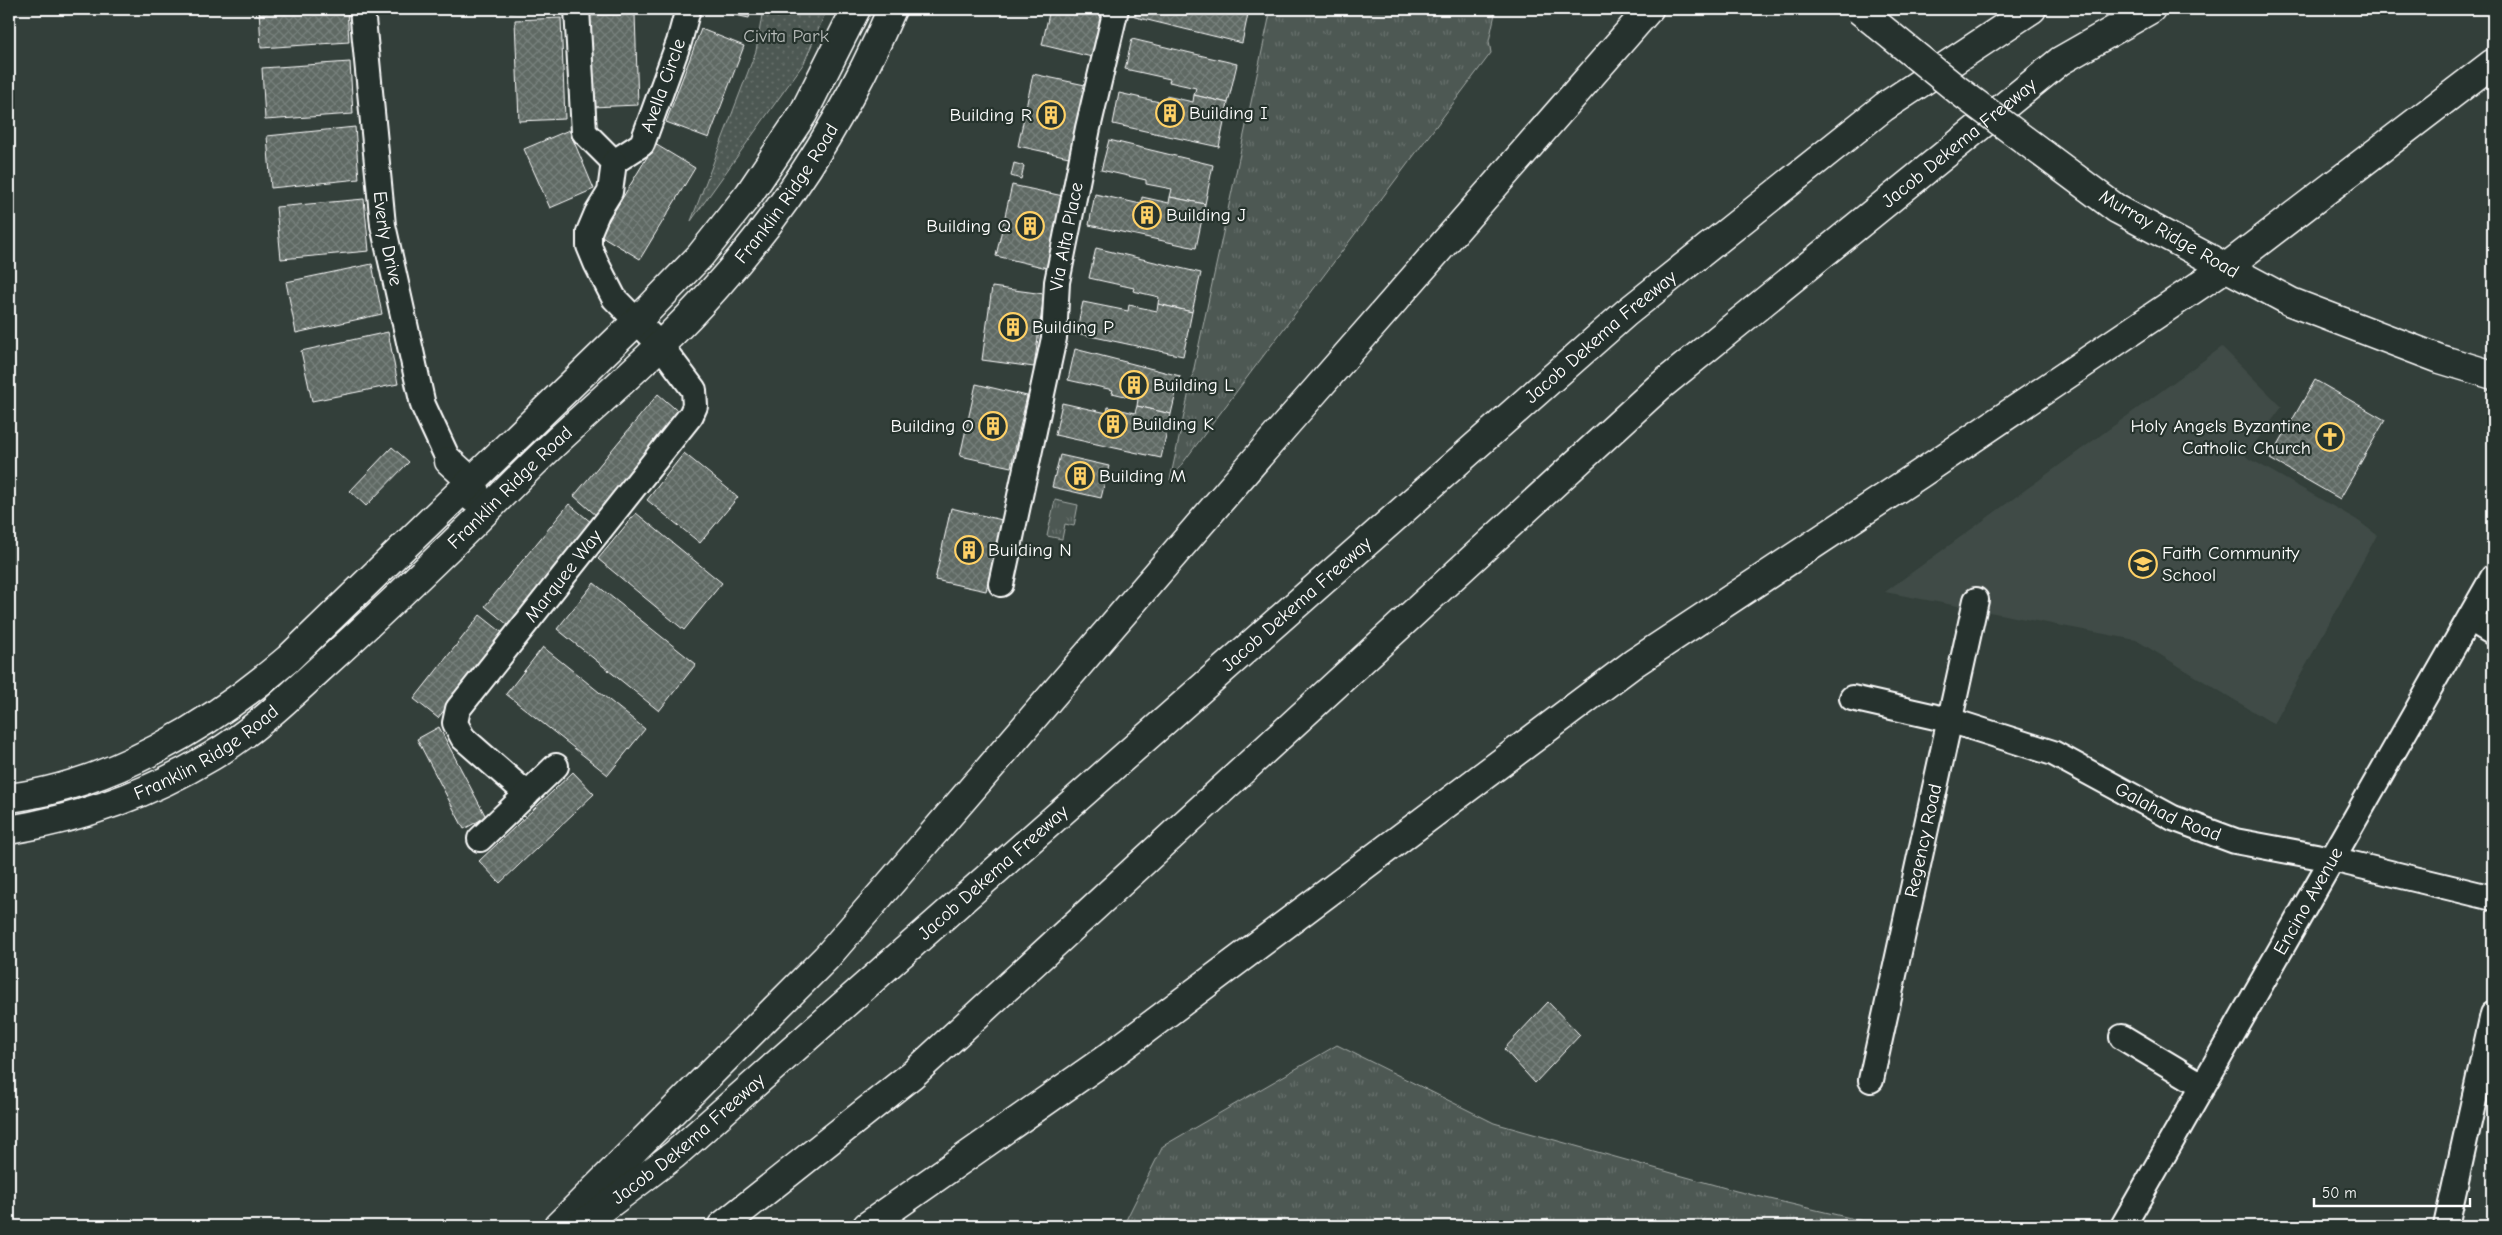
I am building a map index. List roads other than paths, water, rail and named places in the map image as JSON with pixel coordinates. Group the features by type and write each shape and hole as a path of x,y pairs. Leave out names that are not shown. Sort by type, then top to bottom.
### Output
{"main road":[{"name":"Franklin Ridge Road","path":"9,798 30,795 102,772 168,742 255,687 288,659 637,321 700,256 749,194 802,114 856,9"},
{"name":"Franklin Ridge Road","path":"9,830 53,823 94,811 166,780 214,755 278,707 424,572 582,418 660,346 715,288 784,204 824,143 853,93 892,9"},
{"path":"558,1226 826,958 1282,429 1649,9"},
{"name":"Murray Ridge Road","path":"1858,9 1959,91 2118,209 2291,302 2440,359 2493,375"},
{"name":"Jacob Dekema Freeway","path":"580,1226 674,1154 1626,313 1884,107 2032,9"},
{"name":"Jacob Dekema Freeway","path":"722,1226 913,1074 1658,388 2060,61 2151,9"},
{"path":"867,1226 1110,1056 1634,662 1920,474 2225,268 2493,63"},
{"path":"660,346 652,326 657,315 697,271 700,256"},
{"path":"582,418 589,398 596,388 632,355 641,343 641,332 637,321"},
{"path":"424,572 427,555 470,508 475,492 471,481 449,461"},
{"path":"214,755 208,741 214,728 250,698 255,687"},
{"path":"123,799 129,788 140,778 188,753 194,741 192,727"}],"street":[{"name":"Everly Drive","path":"362,9 383,225 423,406 449,461"},
{"path":"577,9 584,132 614,162"},
{"name":"Avella Circle","path":"614,162 642,144 679,42 688,9"},
{"name":"Via Alta Place","path":"1001,584 1054,338 1056,282 1088,128 1116,9"},
{"name":"Marquee Way","path":"527,794 463,738 455,723 458,709 692,415 695,406 694,390 660,346 614,298 589,246 589,232 597,213 610,192 614,162"},
{"name":"Encino Avenue","path":"2123,1226 2493,577"},
{"name":"Regency Road","path":"1871,1080 1976,600"},
{"path":"2470,619 2493,633"},
{"name":"Galahad Road","path":"1852,698 1949,720 2053,753 2173,818 2235,841 2332,859 2493,898"},
{"path":"480,839 556,766"},
{"path":"2446,1226 2493,1014"},
{"path":"2122,1037 2202,1085"}],"place":[{"name":"Building I","path":"1170,113"},
{"name":"Building R","path":"1051,115"},
{"name":"Building J","path":"1147,215"},
{"name":"Building Q","path":"1030,226"},
{"name":"Building P","path":"1013,327"},
{"name":"Building L","path":"1134,385"},
{"name":"Building K","path":"1113,424"},
{"name":"Building O","path":"993,426"},
{"name":"Holy Angels Byzantine Catholic Church","path":"2330,437"},
{"name":"Building M","path":"1080,476"},
{"name":"Building N","path":"969,550"},
{"name":"Faith Community School","path":"2143,564"}],"park label":[{"name":"Civita Park","path":"786,36"}]}
